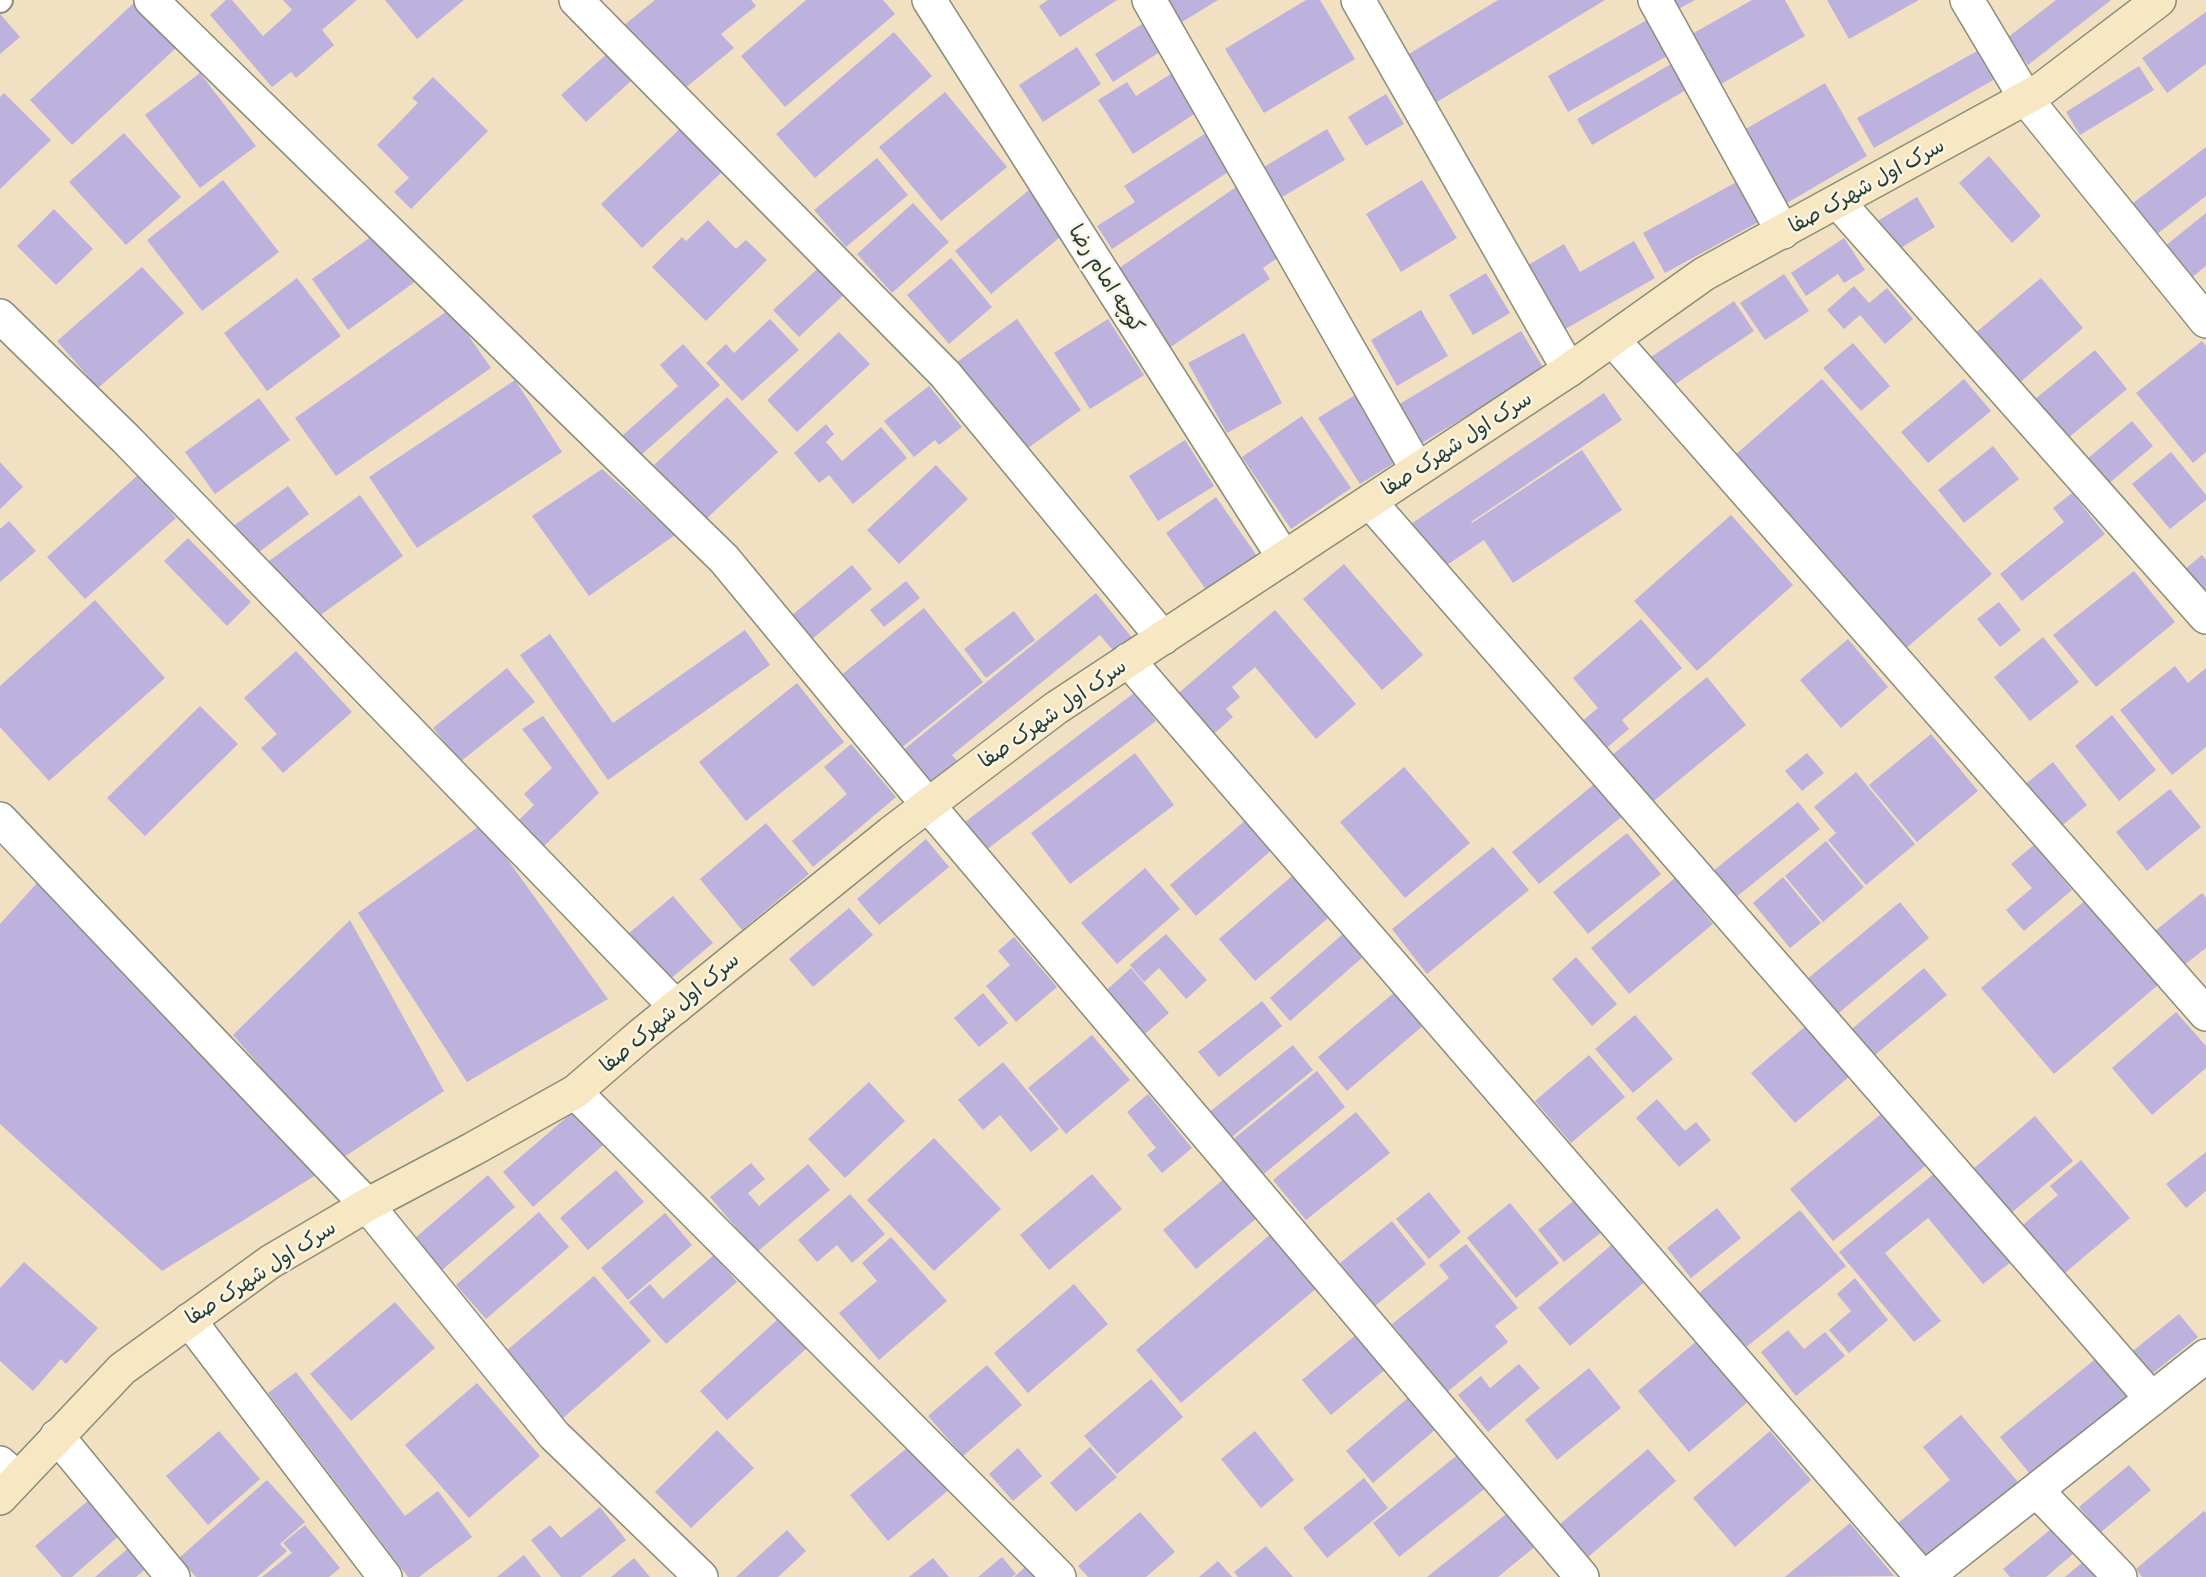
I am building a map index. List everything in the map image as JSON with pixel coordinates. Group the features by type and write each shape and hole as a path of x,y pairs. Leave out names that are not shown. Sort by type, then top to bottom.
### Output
{"street":[{"path":"151,0 724,559 928,805 1582,1577"},
{"path":"576,0 945,374 1163,638"},
{"name":"کوچه امام رضا","path":"929,0 1284,558"},
{"path":"1149,0 1417,469"},
{"path":"1358,0 1569,370"},
{"path":"1655,0 1782,232"},
{"path":"1967,0 2026,99 2206,321"},
{"name":"سرک اول شهرک صفا","path":"6,1480 57,1436 122,1369 270,1262 367,1205 575,1092 675,1007 928,805 1056,708 1569,370 1704,274 2026,99 2159,0"},
{"path":"1838,202 2206,617"},
{"path":"0,316 134,448 675,1007"},
{"path":"1613,340 2206,1014"},
{"path":"1370,502 2152,1399"},
{"path":"1128,660 1924,1577 2206,1356"},
{"path":"0,819 367,1205 554,1435 701,1577"},
{"path":"575,1092 1059,1577"},
{"path":"189,1320 386,1577"},
{"path":"57,1436 173,1577"},
{"path":"2036,1490 2120,1577"}],"building":[{"path":"137,0 179,45 72,145 30,100"},
{"path":"226,0 232,0 263,36 292,10 283,0 357,0 322,30 334,45 296,78 291,72 272,87 210,15"},
{"path":"385,0 464,0 417,39"},
{"path":"655,0 751,0 756,6 721,34 734,48 679,93 623,26"},
{"path":"806,0 883,0 895,14 785,107 741,56"},
{"path":"1048,0 1117,0 1060,37 1039,6"},
{"path":"1169,0 1218,0 1182,22"},
{"path":"1306,0 1320,0 1355,59 1264,113 1225,49"},
{"path":"1498,0 1605,0 1432,105 1404,57"},
{"path":"1666,0 1695,0 1673,12"},
{"path":"1752,0 1785,0 1805,36 1721,84 1692,34"},
{"path":"1827,0 1919,0 1849,39"},
{"path":"2056,0 2111,0 2028,65 2007,38"},
{"path":"2206,12 2206,64 2167,93 2142,58"},
{"path":"0,14 20,37 0,54"},
{"path":"1647,20 1667,56 1568,112 1548,76"},
{"path":"1145,22 1163,50 1113,82 1095,54"},
{"path":"894,32 932,76 815,178 776,134"},
{"path":"1077,47 1101,84 1043,122 1019,85"},
{"path":"1979,50 1995,79 1874,148 1857,118"},
{"path":"608,53 632,80 586,122 561,95"},
{"path":"1676,61 1691,87 1592,145 1577,119"},
{"path":"2139,66 2154,90 2080,135 2066,112"},
{"path":"1174,72 1199,111 1133,154 1098,100 1127,82 1136,96"},
{"path":"200,73 256,146 200,188 145,115"},
{"path":"433,77 488,131 411,209 394,192 409,178 377,145 418,103 412,98"},
{"path":"1825,83 1867,156 1787,203 1744,130"},
{"path":"945,92 1007,167 941,221 879,147"},
{"path":"4,93 51,140 0,189 0,97"},
{"path":"1386,94 1404,124 1366,146 1348,117"},
{"path":"683,126 724,170 642,248 601,204"},
{"path":"1327,129 1345,160 1282,197 1264,167"},
{"path":"124,133 181,197 126,245 69,182"},
{"path":"1206,133 1231,170 1112,249 1097,226 1135,202 1124,186"},
{"path":"2206,147 2206,196 2157,234 2133,203"},
{"path":"1989,156 2041,216 2012,243 1959,183"},
{"path":"877,158 908,195 846,247 814,210"},
{"path":"1742,179 1764,219 1665,273 1643,233"},
{"path":"223,180 279,252 202,311 147,240"},
{"path":"1422,180 1457,238 1401,272 1366,214"},
{"path":"1236,187 1283,254 1263,268 1270,279 1165,351 1112,273"},
{"path":"1029,190 1065,233 991,294 955,251"},
{"path":"1917,197 1935,227 1894,252 1876,222"},
{"path":"913,203 949,242 892,293 857,254"},
{"path":"54,209 93,249 56,285 17,246"},
{"path":"2206,213 2206,266 2190,279 2164,247"},
{"path":"708,220 736,249 746,240 767,260 706,321 652,267 682,237 686,241"},
{"path":"382,229 419,279 348,330 312,279"},
{"path":"1844,238 1865,270 1844,283 1838,274 1806,296 1791,273"},
{"path":"1634,241 1655,278 1560,332 1523,268 1564,244 1580,272"},
{"path":"951,258 992,307 949,344 907,295"},
{"path":"827,260 852,287 799,337 773,310"},
{"path":"142,267 184,313 98,388 57,341"},
{"path":"1486,273 1510,313 1473,335 1449,295"},
{"path":"1784,274 1809,311 1765,340 1740,303"},
{"path":"297,278 341,336 267,391 224,333"},
{"path":"2041,278 2083,328 2017,385 1974,334"},
{"path":"1854,286 1869,303 1887,288 1913,319 1885,344 1860,315 1844,329 1827,310"},
{"path":"1734,301 1754,331 1671,387 1651,357"},
{"path":"450,309 491,368 336,476 295,418"},
{"path":"1421,310 1448,356 1397,386 1371,340"},
{"path":"770,319 799,350 742,401 706,363 726,344 734,353"},
{"path":"1017,319 1081,410 1021,453 957,362"},
{"path":"1108,319 1144,375 1090,409 1054,353"},
{"path":"1521,331 1544,369 1422,443 1398,405"},
{"path":"839,332 870,364 797,432 767,400"},
{"path":"1244,333 1282,403 1227,433 1188,363"},
{"path":"2202,341 2206,346 2206,452 2193,463 2136,393"},
{"path":"1853,343 1890,386 1861,411 1823,368"},
{"path":"683,344 720,385 640,456 622,436 678,386 660,365"},
{"path":"2095,350 2127,389 2067,439 2034,400"},
{"path":"1822,379 1992,574 1904,650 1734,456"},
{"path":"1964,379 1991,411 1928,463 1901,432"},
{"path":"515,380 562,452 417,548 369,477"},
{"path":"929,386 962,427 939,445 935,440 914,457 884,421"},
{"path":"1360,392 1402,458 1360,484 1318,418"},
{"path":"1604,393 1622,420 1471,522 1582,450 1622,510 1513,583 1484,540 1441,569 1411,524"},
{"path":"727,397 778,452 705,520 654,465"},
{"path":"259,398 290,440 215,494 185,452"},
{"path":"1302,416 1351,488 1291,529 1242,457"},
{"path":"2132,421 2153,446 2107,485 2086,460"},
{"path":"826,424 834,434 826,442 842,461 881,427 907,458 853,504 829,475 819,483 794,453"},
{"path":"1185,440 1214,486 1158,521 1129,476"},
{"path":"1993,446 2019,479 1964,523 1938,490"},
{"path":"2171,452 2206,495 2206,500 2170,529 2132,484"},
{"path":"0,462 23,487 0,509"},
{"path":"936,465 968,499 899,564 867,530"},
{"path":"602,469 675,535 589,596 532,516"},
{"path":"138,475 176,518 85,599 47,557"},
{"path":"288,486 309,514 250,559 228,530"},
{"path":"2072,493 2105,534 2022,601 2000,574 2064,522 2053,508"},
{"path":"360,495 403,556 312,621 269,561"},
{"path":"1216,497 1257,556 1207,591 1166,533"},
{"path":"1731,515 1793,585 1697,671 1634,601"},
{"path":"9,521 36,551 0,582 0,529"},
{"path":"188,538 251,602 227,626 164,561"},
{"path":"2202,555 2206,560 2206,598 2184,570"},
{"path":"1344,564 1423,655 1382,690 1303,599"},
{"path":"852,565 872,589 811,640 791,616"},
{"path":"2134,571 2175,622 2096,687 2053,635"},
{"path":"906,581 920,598 884,627 870,610"},
{"path":"1096,593 1133,639 1115,653 1100,635 952,755 959,763 925,791 896,756"},
{"path":"95,600 165,678 49,781 0,727 0,686"},
{"path":"1999,602 2021,630 2000,647 1977,619"},
{"path":"924,608 983,682 900,749 840,676"},
{"path":"1275,610 1356,704 1316,739 1255,667 1232,687 1240,697 1226,709 1233,717 1209,738 1174,697"},
{"path":"1014,611 1035,640 986,678 964,649"},
{"path":"1641,619 1682,668 1622,720 1629,729 1597,756 1574,728 1598,708 1573,678"},
{"path":"745,630 770,665 608,780 520,655 550,634 613,723"},
{"path":"2043,637 2079,682 2030,721 1994,677"},
{"path":"1848,639 1888,687 1841,728 1800,680"},
{"path":"296,651 352,712 283,773 261,748 277,734 244,698"},
{"path":"2175,666 2188,683 2206,668 2206,747 2172,775 2120,710"},
{"path":"507,668 535,702 460,762 433,728"},
{"path":"1707,677 1746,725 1650,804 1611,756"},
{"path":"797,683 844,742 746,821 699,762"},
{"path":"1134,693 1156,721 982,853 961,825"},
{"path":"200,706 238,744 145,836 107,798"},
{"path":"2112,715 2156,770 2119,801 2075,746"},
{"path":"543,716 599,793 540,850 515,824 534,805 524,794 552,768 522,729"},
{"path":"1931,734 1978,791 1917,842 1869,785"},
{"path":"851,744 896,797 813,867 792,841 847,794 824,767"},
{"path":"1135,753 1174,805 1070,884 1031,833"},
{"path":"1807,753 1824,773 1802,791 1785,771"},
{"path":"2053,762 2087,805 2059,828 2024,785"},
{"path":"1404,767 1470,843 1405,898 1340,822"},
{"path":"1856,772 1915,844 1866,885 1828,840 1836,833 1814,807"},
{"path":"1598,781 1625,814 1539,884 1512,852"},
{"path":"2170,789 2201,827 2147,871 2116,832"},
{"path":"1798,802 1820,829 1729,903 1707,876"},
{"path":"1247,819 1273,849 1196,916 1170,885"},
{"path":"766,823 809,874 742,930 700,879"},
{"path":"482,824 608,999 467,1082 358,913"},
{"path":"1627,833 1661,874 1588,934 1553,892"},
{"path":"926,839 949,867 879,925 857,899"},
{"path":"1826,841 1864,887 1823,922 1785,876"},
{"path":"2034,845 2072,890 2024,931 2006,910 2032,888 2011,864"},
{"path":"1493,847 1529,890 1427,974 1392,929"},
{"path":"1145,868 1180,909 1117,964 1081,923"},
{"path":"47,872 327,1168 162,1271 0,1124 0,924"},
{"path":"1292,876 1328,918 1255,981 1219,939"},
{"path":"1783,877 1821,923 1790,948 1753,903"},
{"path":"1675,878 1713,924 1629,994 1591,948"},
{"path":"2202,893 2206,898 2206,948 2184,965 2155,931"},
{"path":"673,896 713,943 669,980 629,933"},
{"path":"2087,899 2159,984 2054,1074 1981,988"},
{"path":"1900,902 1929,938 1835,1016 1806,980"},
{"path":"849,908 873,935 813,987 789,959"},
{"path":"350,920 444,1091 341,1159 233,1035"},
{"path":"1344,933 1364,956 1290,1021 1270,998"},
{"path":"1166,934 1207,980 1186,999 1159,968 1144,982 1130,965"},
{"path":"1014,937 1057,987 1016,1022 986,986 1010,965 998,951"},
{"path":"1576,957 1617,1004 1592,1026 1552,979"},
{"path":"1131,968 1169,1013 1139,1039 1101,995"},
{"path":"1924,968 1947,995 1869,1060 1847,1033"},
{"path":"1396,991 1425,1024 1347,1091 1318,1057"},
{"path":"983,993 1008,1023 979,1047 954,1018"},
{"path":"1262,1001 1282,1026 1219,1077 1198,1052"},
{"path":"2176,1012 2206,1046 2206,1068 2152,1115 2112,1068"},
{"path":"1635,1015 1673,1059 1633,1093 1595,1049"},
{"path":"1808,1024 1851,1075 1795,1123 1751,1073"},
{"path":"1092,1035 1130,1080 1066,1134 1028,1088"},
{"path":"1293,1045 1313,1070 1228,1140 1207,1114"},
{"path":"1589,1055 1625,1097 1571,1143 1535,1101"},
{"path":"1003,1062 1059,1129 1031,1152 1000,1115 983,1130 958,1100"},
{"path":"1317,1071 1345,1107 1260,1177 1231,1141"},
{"path":"869,1082 905,1121 845,1178 808,1139"},
{"path":"1148,1094 1192,1148 1162,1173 1147,1155 1156,1148 1127,1112"},
{"path":"1657,1099 1685,1131 1696,1122 1711,1140 1679,1167 1636,1118"},
{"path":"581,1105 610,1139 533,1207 503,1172"},
{"path":"1887,1109 1930,1162 1833,1241 1790,1189"},
{"path":"1356,1112 1390,1153 1306,1220 1273,1180"},
{"path":"2035,1116 2073,1161 2010,1214 1972,1170"},
{"path":"934,1138 1001,1209 934,1271 867,1200"},
{"path":"2206,1152 2206,1191 2186,1208 2166,1184"},
{"path":"2081,1160 2130,1218 2059,1278 2018,1229 2058,1195 2050,1186"},
{"path":"751,1163 765,1179 748,1193 759,1206 808,1164 830,1190 757,1252 710,1197"},
{"path":"616,1170 644,1202 588,1250 560,1218"},
{"path":"1936,1172 2011,1262 1983,1284 1928,1218 1885,1253 1941,1321 1914,1342 1839,1252"},
{"path":"1092,1174 1122,1209 1049,1270 1020,1235"},
{"path":"488,1175 515,1207 434,1277 407,1245"},
{"path":"1225,1178 1258,1217 1196,1269 1163,1230"},
{"path":"1429,1192 1461,1232 1429,1259 1396,1219"},
{"path":"850,1194 885,1234 852,1263 837,1245 817,1262 798,1240"},
{"path":"1577,1198 1603,1231 1564,1262 1538,1230"},
{"path":"1510,1203 1559,1263 1516,1298 1467,1238"},
{"path":"1717,1208 1741,1238 1691,1278 1667,1248"},
{"path":"1800,1210 1846,1266 1744,1349 1699,1293"},
{"path":"539,1212 569,1247 486,1319 456,1285"},
{"path":"665,1213 692,1245 628,1300 601,1268"},
{"path":"1392,1221 1426,1264 1375,1306 1340,1263"},
{"path":"1272,1233 1318,1287 1181,1403 1136,1350"},
{"path":"891,1237 947,1301 879,1360 839,1313 877,1281 862,1263"},
{"path":"1616,1241 1648,1279 1570,1346 1538,1308"},
{"path":"1466,1244 1518,1308 1495,1326 1508,1342 1447,1392 1392,1324 1449,1278 1439,1265"},
{"path":"714,1255 737,1282 666,1344 629,1302 650,1284 663,1299"},
{"path":"24,1262 98,1328 66,1364 61,1359 33,1391 0,1361 0,1288"},
{"path":"594,1276 651,1341 563,1418 505,1352"},
{"path":"1855,1278 1888,1320 1849,1353 1829,1330 1851,1311 1837,1294"},
{"path":"1074,1284 1108,1324 1028,1393 994,1353"},
{"path":"395,1302 435,1348 351,1421 310,1374"},
{"path":"2179,1314 2198,1337 2148,1377 2129,1354"},
{"path":"779,1318 807,1348 727,1420 700,1391"},
{"path":"1788,1330 1804,1349 1825,1332 1845,1356 1796,1396 1761,1352"},
{"path":"1358,1333 1387,1368 1331,1415 1302,1380"},
{"path":"1699,1339 1750,1400 1689,1452 1638,1391"},
{"path":"2099,1356 2129,1394 2030,1474 2000,1437"},
{"path":"1519,1364 1540,1388 1488,1432 1458,1395 1481,1376 1490,1388"},
{"path":"987,1365 1022,1405 963,1456 928,1416"},
{"path":"1589,1368 1621,1408 1557,1460 1525,1420"},
{"path":"296,1372 405,1516 438,1491 472,1537 419,1577 408,1577 268,1393"},
{"path":"1151,1379 1183,1417 1117,1474 1084,1436"},
{"path":"477,1383 540,1456 469,1518 405,1445"},
{"path":"1409,1397 1436,1429 1373,1483 1346,1451"},
{"path":"1961,1415 2018,1482 1927,1558 1898,1523 1950,1480 1923,1447"},
{"path":"717,1430 754,1468 691,1528 655,1492"},
{"path":"219,1431 260,1479 208,1525 166,1476"},
{"path":"1255,1431 1294,1480 1261,1508 1221,1459"},
{"path":"1770,1431 1811,1480 1735,1547 1693,1498"},
{"path":"913,1443 951,1488 888,1541 850,1495"},
{"path":"1090,1447 1117,1477 1076,1512 1050,1483"},
{"path":"1018,1448 1042,1476 1013,1501 989,1474"},
{"path":"1648,1449 1676,1481 1587,1558 1559,1525"},
{"path":"1460,1453 1487,1487 1399,1557 1373,1523"},
{"path":"2129,1465 2151,1490 2100,1533 2079,1507"},
{"path":"1364,1478 1388,1508 1327,1558 1303,1528"},
{"path":"267,1480 305,1522 280,1544 287,1551 257,1577 196,1577 179,1558"},
{"path":"90,1499 121,1534 72,1577 62,1577 35,1546"},
{"path":"600,1507 626,1540 581,1577 561,1577 531,1540 550,1525 561,1538"},
{"path":"1510,1511 1537,1545 1498,1577 1427,1577"},
{"path":"2204,1511 2206,1513 2206,1577 2142,1577 2136,1569"},
{"path":"1140,1512 1175,1552 1146,1577 1088,1577 1078,1566"},
{"path":"1850,1523 1894,1576 1785,1577"},
{"path":"305,1525 340,1568 329,1577 262,1577 292,1553 283,1543"},
{"path":"2051,1529 2073,1554 2046,1577 2010,1577 2003,1569"},
{"path":"787,1530 806,1551 778,1577 736,1577"},
{"path":"132,1545 150,1565 136,1577 95,1577"},
{"path":"1266,1546 1293,1577 1238,1577 1234,1572"},
{"path":"524,1555 541,1577 497,1577"},
{"path":"1002,1557 1016,1574 1012,1577 978,1577"},
{"path":"634,1558 650,1577 611,1577"},
{"path":"933,1558 949,1577 909,1577"},
{"path":"1218,1561 1232,1577 1199,1577"},
{"path":"2084,1561 2098,1577 2065,1577"},
{"path":"1031,1562 1045,1577 1014,1577"}]}
